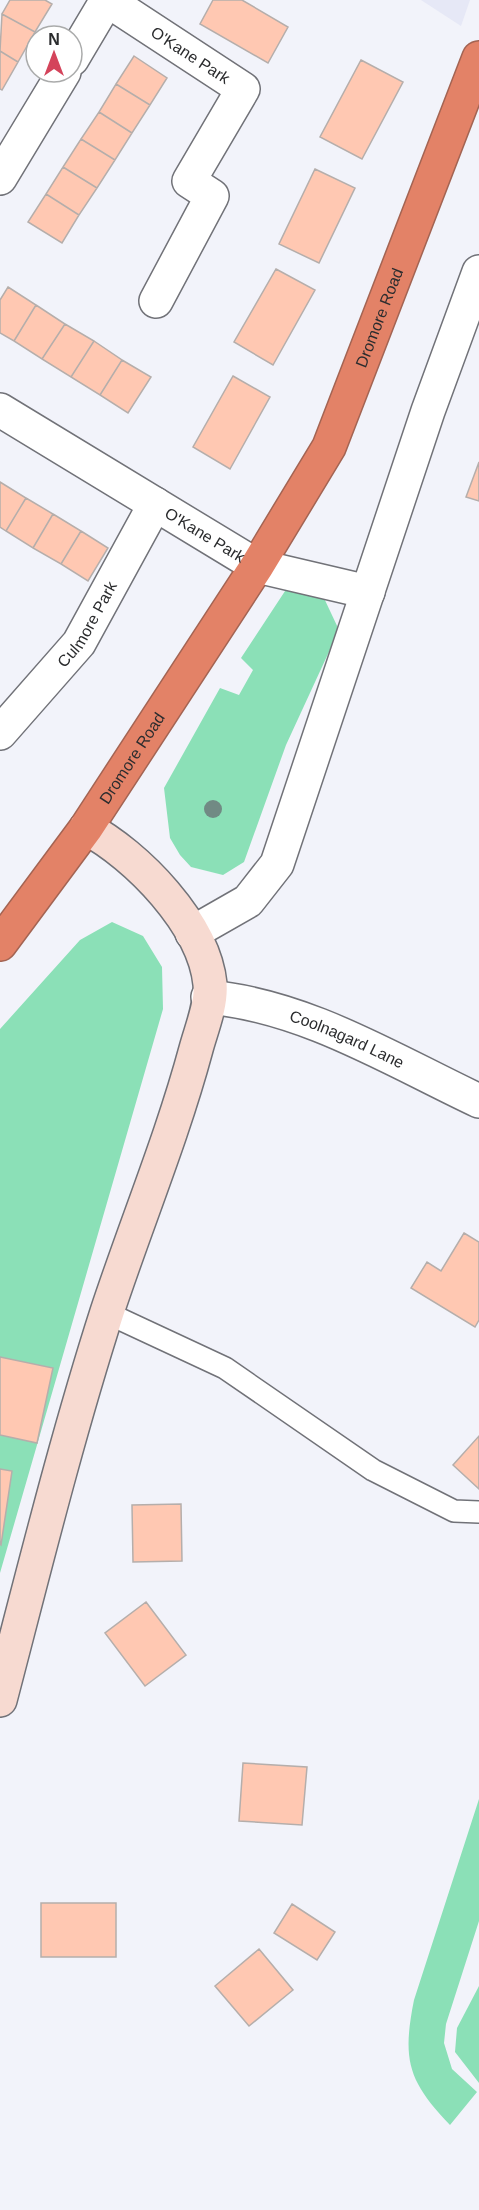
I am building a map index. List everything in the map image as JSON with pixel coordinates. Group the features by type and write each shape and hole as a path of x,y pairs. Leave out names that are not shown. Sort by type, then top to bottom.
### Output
{"highway":[{"name":"Dromore Road","path":"0,944 86,828 257,566 328,447 479,58"}],"street":[{"name":"O'Kane Park","path":"84,39 107,0 243,89 189,182 212,196 156,301"},
{"path":"0,178 57,84"},
{"path":"192,933 248,901 277,864 428,411 479,272"},
{"name":"O'Kane Park","path":"0,410 257,566"},
{"name":"Culmore Park","path":"0,733 79,643 155,504"},
{"path":"257,566 368,592"},
{"path":"0,1700 61,1463 107,1312 185,1090 210,987 206,961 192,933 153,878 112,842 86,828"},
{"name":"Coolnagard Lane","path":"208,997 240,1000 296,1014 479,1101"}],"lane":[{"path":"107,1312 225,1368 373,1470 454,1511 479,1512"}],"shaded area":[{"path":"421,0 470,0 461,26"}],"green space":[{"path":"289,585 323,596 339,630 286,745 244,862 223,875 191,867 180,855 170,838 164,788 220,688 239,695 253,670 241,658"},
{"path":"112,922 143,936 162,967 163,1009 0,1573 0,1029 80,940"},
{"path":"479,1799 479,1921 446,2024 444,2043 452,2069 477,2092 450,2125 425,2095 412,2069 409,2054 410,2021 414,2000"},
{"path":"479,1986 479,2083 455,2052 457,2028"}],"building":[{"path":"10,0 45,0 52,4 40,24 24,24 24,26 2,14"},
{"path":"213,0 242,0 288,27 268,63 200,24"},
{"path":"2,14 24,26 24,51 18,62 0,51"},
{"path":"0,51 18,62 2,90 0,89"},
{"path":"134,56 167,78 150,105 116,84"},
{"path":"361,60 403,82 362,159 320,137"},
{"path":"116,84 150,105 132,133 99,112"},
{"path":"99,112 132,133 115,160 81,139"},
{"path":"81,139 115,160 97,188 63,167"},
{"path":"63,167 97,188 79,215 46,194"},
{"path":"315,169 355,188 319,263 279,244"},
{"path":"46,194 79,215 62,243 28,222"},
{"path":"276,269 315,290 273,365 234,342"},
{"path":"8,287 36,305 14,341 0,333 0,300"},
{"path":"36,305 65,324 42,359 14,341"},
{"path":"65,324 94,341 71,377 42,359"},
{"path":"94,341 122,360 100,395 71,377"},
{"path":"122,360 151,377 128,413 100,395"},
{"path":"233,376 270,397 230,469 193,447"},
{"path":"479,462 479,501 466,497"},
{"path":"0,482 26,498 6,531 0,527"},
{"path":"26,498 53,514 33,548 6,531"},
{"path":"53,514 81,531 61,564 33,548"},
{"path":"81,531 108,548 88,581 61,564"},
{"path":"464,1233 479,1242 479,1320 475,1327 411,1288 427,1262 441,1271"},
{"path":"0,1357 53,1368 37,1443 0,1435"},
{"path":"479,1436 479,1489 453,1465"},
{"path":"0,1469 12,1471 1,1545 0,1544"},
{"path":"181,1504 182,1561 133,1562 132,1505"},
{"path":"146,1602 186,1655 145,1686 105,1633"},
{"path":"243,1763 307,1767 302,1825 239,1821"},
{"path":"41,1903 116,1903 116,1957 41,1957"},
{"path":"292,1904 335,1932 317,1960 274,1933"},
{"path":"259,1949 293,1990 249,2026 215,1986"}]}
